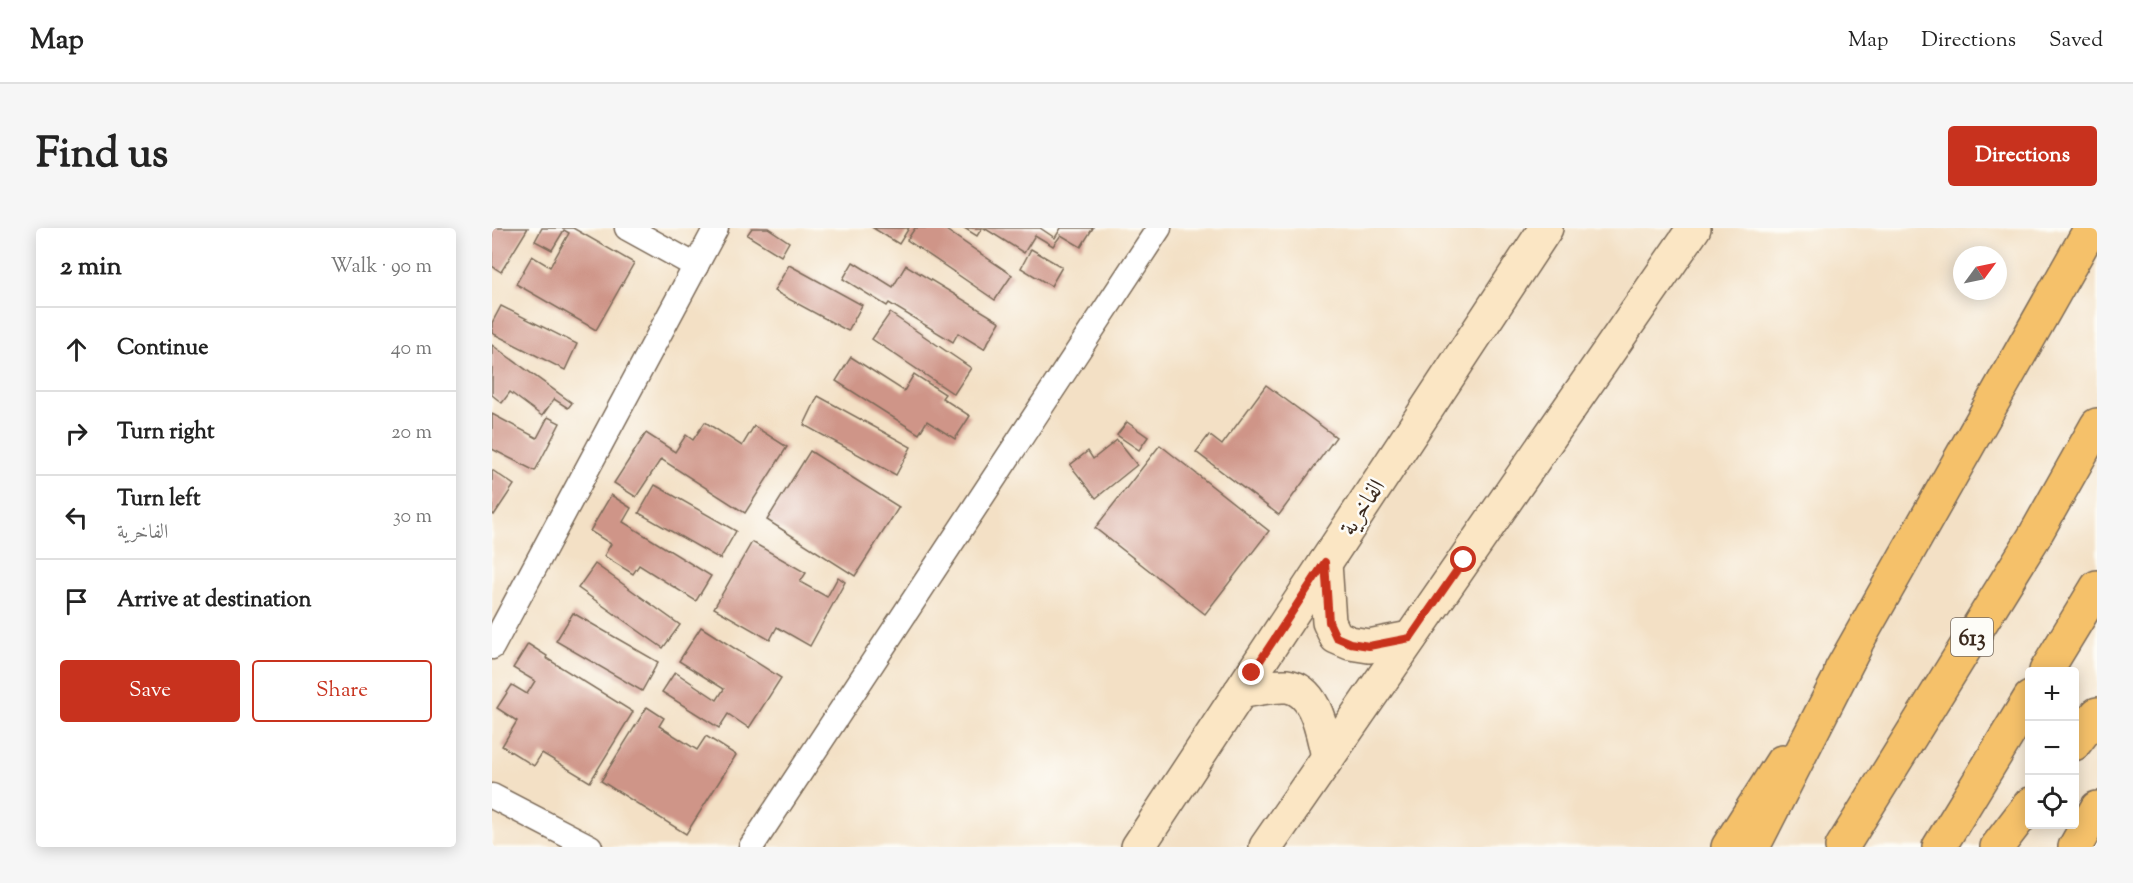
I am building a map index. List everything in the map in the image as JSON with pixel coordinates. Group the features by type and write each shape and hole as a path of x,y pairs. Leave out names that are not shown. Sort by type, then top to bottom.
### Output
{"main road":[{"path":"1754,847 1855,647 2091,228"},
{"name":"613","path":"1842,847 2034,537 2097,425"},
{"path":"2049,667 2097,587"},
{"path":"1728,847 1855,647"},
{"path":"1939,847 2025,706"},
{"path":"2079,737 2097,714"},
{"path":"2075,847 2097,808"},
{"path":"1997,847 2025,811"}],"street":[{"path":"627,228 696,266"},
{"path":"492,647 716,228"},
{"path":"751,847 1160,228"},
{"name":"الفاخرية","path":"1138,847 1546,228"},
{"path":"1266,847 1694,228"},
{"path":"1325,562 1329,622 1336,637 1350,643 1369,646 1410,638"},
{"path":"1239,692 1275,686 1290,687 1300,691 1312,706 1328,756"},
{"path":"492,796 590,847"}],"building":[{"path":"492,228 528,228 501,272 492,266"},
{"path":"542,228 573,228 634,263 596,330 516,284 532,256 550,267 569,233 564,230 552,250 535,241"},
{"path":"752,228 768,228 789,242 781,256 747,235"},
{"path":"873,228 909,228 899,244"},
{"path":"915,228 943,228 1012,275 995,300 907,240"},
{"path":"964,228 982,228 977,236"},
{"path":"984,228 1040,228 1055,238 1061,228 1093,228 1081,247 1061,235 1053,246 1035,235 1024,253"},
{"path":"1031,249 1062,267 1051,286 1021,268"},
{"path":"853,262 893,287 906,265 1000,322 984,349 958,333 953,342 889,303 887,306 843,279"},
{"path":"789,265 862,305 848,331 774,291"},
{"path":"501,306 577,344 565,370 492,333 492,323"},
{"path":"890,313 971,368 954,394 872,339"},
{"path":"492,345 572,403 568,408 554,399 542,416 510,392 502,403 492,395"},
{"path":"851,357 904,391 914,374 945,394 942,398 970,416 955,439 927,421 919,434 836,381"},
{"path":"1266,385 1336,437 1279,515 1196,452 1209,435 1222,445"},
{"path":"818,396 911,447 896,475 804,425"},
{"path":"492,414 537,438 548,417 560,423 535,471 492,449"},
{"path":"705,422 742,446 754,426 787,447 745,513 661,459 636,497 614,483 646,433 675,452 686,435 693,440"},
{"path":"1127,422 1148,437 1139,450 1117,435"},
{"path":"1117,440 1137,465 1096,498 1070,465 1088,451 1093,459"},
{"path":"1160,445 1269,531 1205,614 1095,528"},
{"path":"810,451 899,507 855,576 767,520"},
{"path":"492,470 514,485 494,515 492,513"},
{"path":"655,485 736,531 720,559 639,513"},
{"path":"611,495 631,508 623,522 711,576 696,601 639,565 633,574 604,556 611,544 590,531"},
{"path":"752,542 806,573 800,582 827,597 838,577 845,582 810,646 777,627 770,640 714,608"},
{"path":"595,564 680,625 663,648 578,588"},
{"path":"573,613 658,662 642,691 556,641"},
{"path":"701,627 781,678 749,728 728,714 719,728 662,692 675,672 717,700 724,689 679,661"},
{"path":"528,644 547,656 546,658 633,712 590,782 542,753 534,766 502,746 517,721 497,708 512,685 527,694 535,681 513,668"},
{"path":"647,707 664,718 659,726 697,750 706,736 736,755 686,834 601,781"}],"route":[{"path":"1252,673 1325,562 1329,622 1336,637 1350,643 1369,646 1410,638 1464,560"}]}
